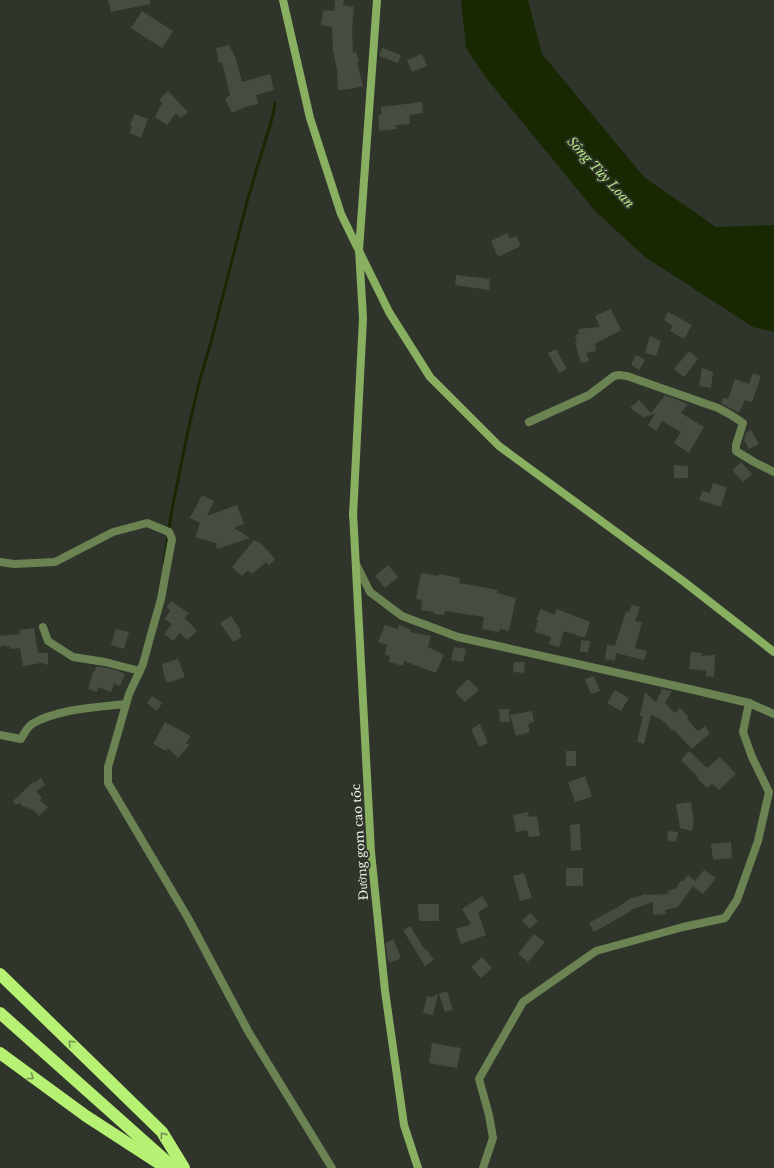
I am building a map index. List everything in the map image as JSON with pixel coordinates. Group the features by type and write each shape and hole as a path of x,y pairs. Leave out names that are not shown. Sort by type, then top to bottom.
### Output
{"highway":[{"path":"0,974 162,1132 184,1168"},
{"path":"0,1012 174,1168"},
{"path":"0,1053 86,1116 166,1168"}],"main road":[{"path":"283,0 310,118 341,214 389,312 430,377 500,446 683,581 774,652"},
{"path":"356,564 353,512 363,318 359,250 377,0"},
{"name":"Đường gom cao tốc","path":"353,512 371,852 384,983 404,1125 418,1168"}],"street":[{"path":"529,422 589,395 614,376 627,376 731,414 743,423 736,445 736,451 774,472"},
{"path":"0,562 14,564 55,562 113,532 147,523 169,532 172,539 161,598 140,670 126,704 108,767 108,783 188,918 248,1031 332,1168"},
{"path":"356,564 370,592 402,616 458,637 749,703 774,714"},
{"path":"43,627 48,641 73,657 140,670"},
{"path":"483,1168 493,1138 489,1115 479,1079 523,1002 596,951 683,927 725,918 737,900 758,841 769,792 752,757 743,732 749,703"},
{"path":"0,735 21,739 30,725 50,716 90,708 126,704"}],"water":[{"name":"Sông Túy Loan","path":"461,0 528,0 542,54 644,177 716,227 774,225 774,332 753,327 645,257 595,211 486,78 466,48"}],"building":[{"path":"108,0 150,0 150,4 111,12"},
{"path":"335,0 344,0 343,5 354,7 352,30 353,53 356,52 359,61 357,62 363,86 338,90 338,75 333,50 332,27 321,25 323,10 334,11"},
{"path":"142,11 173,31 162,48 131,28"},
{"path":"229,45 236,59 242,82 270,74 274,90 256,95 258,104 245,107 232,113 225,99 230,95 222,62 219,63 216,48"},
{"path":"382,48 401,55 398,63 379,56"},
{"path":"422,54 427,66 412,72 407,60"},
{"path":"168,91 188,112 180,118 176,113 167,125 155,117 162,103 159,100"},
{"path":"422,102 423,113 409,115 410,124 396,125 397,129 379,131 378,115 381,115 381,107"},
{"path":"134,114 148,119 141,138 129,133 132,127 130,126"},
{"path":"507,233 510,238 516,236 521,246 498,257 491,241"},
{"path":"456,275 490,279 489,290 455,285"},
{"path":"611,309 621,330 595,344 596,351 586,353 589,361 581,363 575,343 577,343 575,335 579,334 578,329 600,327 595,316"},
{"path":"668,312 692,325 684,339 670,331 673,326 664,320"},
{"path":"650,336 661,341 656,356 645,353"},
{"path":"556,349 567,369 559,373 548,353"},
{"path":"689,351 698,359 684,377 674,369"},
{"path":"636,355 645,360 639,370 631,365"},
{"path":"702,368 713,372 711,388 699,386"},
{"path":"753,373 761,376 752,402 745,400 739,413 721,403 723,398 728,399 735,379 749,384"},
{"path":"665,395 688,404 681,413 704,427 689,453 674,443 681,432 662,421 656,431 648,425 655,414 643,417 630,408 639,400 651,413"},
{"path":"751,430 759,444 749,449 744,440 746,433"},
{"path":"741,462 752,474 743,482 732,470"},
{"path":"674,465 688,466 688,478 674,478"},
{"path":"713,483 727,487 721,507 699,500 702,491 710,493"},
{"path":"202,495 214,501 207,516 237,505 244,524 234,528 250,538 217,549 216,543 195,537 200,523 190,518"},
{"path":"254,540 259,543 260,542 275,559 269,565 266,562 252,574 248,570 242,576 232,567"},
{"path":"388,565 398,577 385,588 375,576"},
{"path":"421,573 439,576 439,574 460,578 459,583 498,590 497,593 516,598 509,631 500,629 499,632 482,629 484,617 445,611 444,615 434,614 434,612 421,610 422,600 416,599"},
{"path":"171,601 189,613 185,618 197,631 187,640 180,633 173,641 164,634 172,624 164,619 170,611 167,607"},
{"path":"632,605 640,607 635,621 642,622 635,648 647,651 644,660 616,653 615,661 605,659 607,645 615,646 626,611 629,612"},
{"path":"541,609 554,615 557,609 590,622 585,638 564,631 559,647 549,644 551,637 535,632 538,620 536,619"},
{"path":"231,616 241,631 239,632 242,637 233,642 220,623"},
{"path":"385,625 398,629 399,625 411,630 410,632 431,636 428,647 444,655 436,673 404,661 403,666 389,662 390,656 385,655 387,645 378,642"},
{"path":"34,628 38,653 48,653 48,665 41,663 23,666 20,648 11,649 10,646 0,646 0,636 20,634 19,630"},
{"path":"116,629 129,632 124,649 111,645"},
{"path":"581,640 590,641 588,653 580,651"},
{"path":"454,647 466,649 463,662 451,660"},
{"path":"691,652 702,653 701,656 715,655 714,677 706,676 706,671 689,669"},
{"path":"178,659 185,677 167,683 162,664"},
{"path":"514,662 525,662 524,673 513,672"},
{"path":"97,666 116,670 125,674 120,686 114,684 111,692 98,687 97,692 88,689 93,672"},
{"path":"594,676 600,691 591,694 585,679"},
{"path":"468,679 479,690 465,702 455,692"},
{"path":"662,689 672,691 665,703 675,713 680,708 689,717 687,719 698,731 705,726 710,733 692,749 662,720 651,715 644,744 637,742 643,716 640,716 645,692 656,702"},
{"path":"615,690 629,698 621,711 607,703"},
{"path":"152,696 162,703 157,711 147,703"},
{"path":"499,709 509,709 510,722 500,722"},
{"path":"532,711 534,722 528,724 530,732 516,736 510,715"},
{"path":"165,722 191,736 186,743 189,745 178,758 168,748 166,751 153,744"},
{"path":"480,724 488,743 479,747 471,729"},
{"path":"566,751 576,751 576,766 566,766"},
{"path":"689,751 707,768 720,757 736,774 719,790 712,784 707,788 681,760"},
{"path":"585,776 592,797 575,802 568,782"},
{"path":"41,778 45,785 36,791 42,798 40,800 48,807 39,816 31,808 30,810 26,806 25,808 19,803 16,805 13,801 33,782 34,783"},
{"path":"691,802 694,821 692,831 680,828 676,804"},
{"path":"528,812 529,817 537,816 540,836 529,837 527,830 516,832 513,815"},
{"path":"580,824 581,850 571,851 570,825"},
{"path":"668,831 678,832 676,842 667,840"},
{"path":"731,842 732,858 713,860 711,844"},
{"path":"566,868 583,868 583,886 566,886"},
{"path":"704,870 716,878 703,894 693,886 678,907 665,910 666,914 653,915 653,902 630,910 631,911 594,932 589,923 615,909 629,899 646,894 668,894 667,891 675,889 688,875 695,881"},
{"path":"524,873 532,898 520,901 513,876"},
{"path":"482,896 488,906 478,912 486,935 461,944 456,929 471,924 462,909"},
{"path":"418,904 439,904 439,921 419,921"},
{"path":"530,913 538,921 530,929 522,921"},
{"path":"410,926 425,950 426,949 434,960 425,966 403,930"},
{"path":"534,934 545,942 528,962 518,954"},
{"path":"393,939 401,958 390,963 387,958 386,943"},
{"path":"482,957 492,968 481,978 471,967"},
{"path":"447,991 453,1010 445,1012 439,994"},
{"path":"438,994 433,1015 423,1013 427,996 431,997"},
{"path":"432,1043 461,1048 457,1068 429,1063"}],"waterway":[{"path":"164,563 172,509 199,383 248,198 273,115 275,103"}]}
